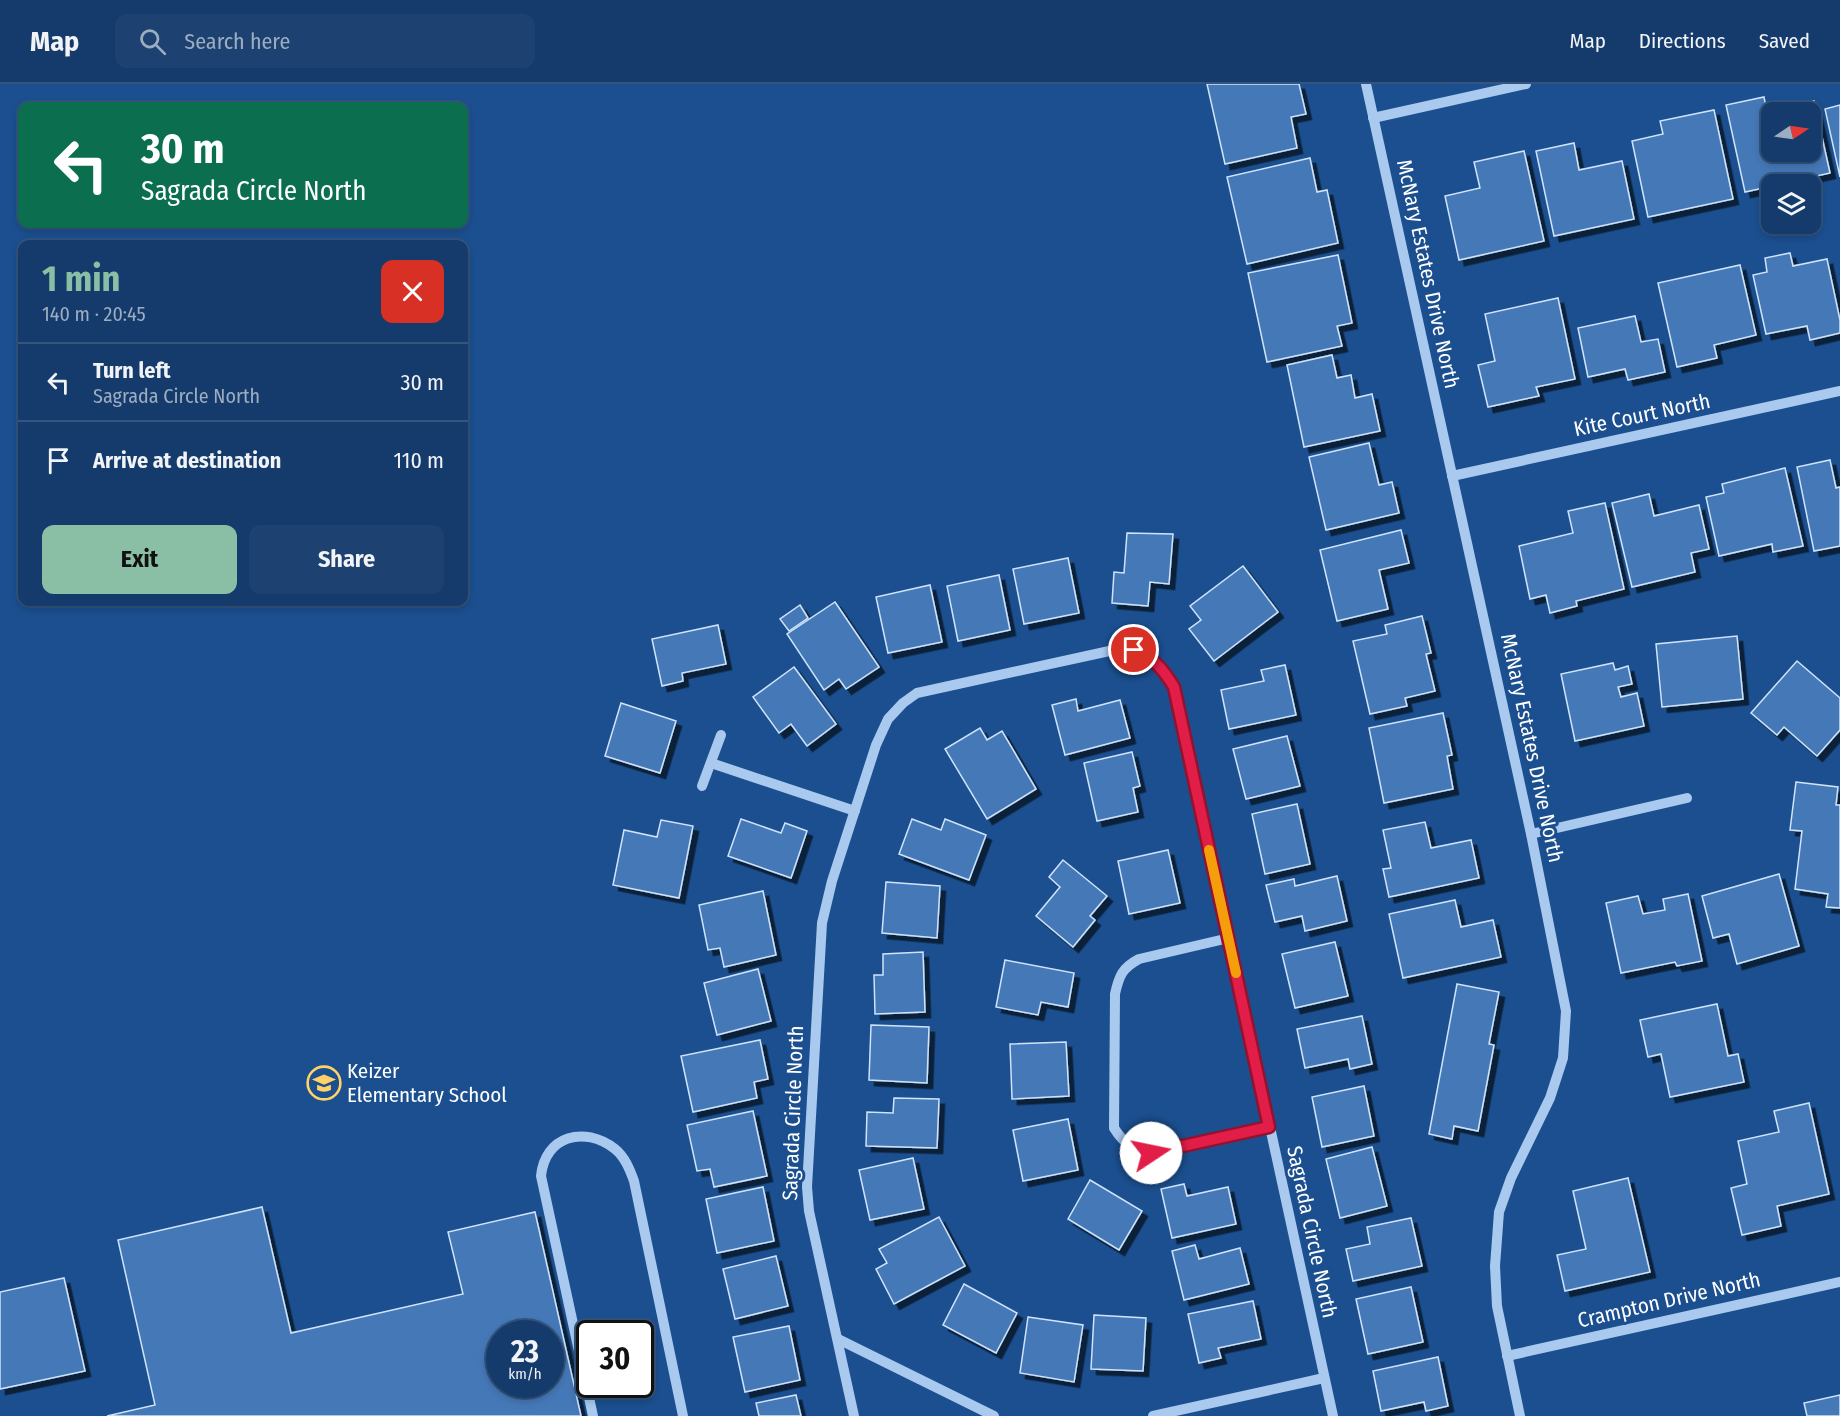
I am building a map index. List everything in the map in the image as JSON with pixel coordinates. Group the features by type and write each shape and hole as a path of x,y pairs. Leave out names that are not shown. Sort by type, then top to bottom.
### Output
{"street":[{"name":"McNary Estates Drive North","path":"1366,84 1531,834 1566,1011 1563,1059 1550,1098 1511,1178 1499,1212 1495,1266 1497,1306 1520,1416"},
{"path":"1373,118 1526,84"},
{"name":"Kite Court North","path":"1452,476 1840,391"},
{"name":"Sagrada Circle North","path":"854,1416 809,1211 807,1187 822,923 832,881 876,745 888,719 917,693 1114,650 1134,650 1149,656 1162,668 1174,687 1333,1416"},
{"path":"702,786 721,735"},
{"path":"711,763 855,811"},
{"path":"1531,834 1687,798"},
{"path":"1229,938 1139,959 1127,965 1119,974 1115,994 1114,1128 1123,1142 1137,1150 1151,1153 1269,1127"},
{"path":"593,1416 541,1183 542,1162 548,1152 563,1139 573,1137 590,1138 615,1149 628,1166 634,1181 683,1416"},
{"name":"Crampton Drive North","path":"1507,1356 1840,1282"},
{"path":"838,1339 994,1416"},
{"path":"1153,1416 1324,1378"}],"building":[{"path":"1207,84 1299,84 1306,114 1291,117 1297,148 1225,164"},
{"path":"1764,97 1765,102 1761,102 1761,162 1821,162 1821,132 1830,173 1821,175 1761,174 1761,188 1745,192 1726,105"},
{"path":"1840,105 1840,177 1825,109"},
{"path":"1714,110 1733,199 1648,217 1632,141 1663,134 1660,121"},
{"path":"1574,143 1579,170 1622,161 1634,219 1554,236 1536,151"},
{"path":"1524,151 1544,241 1459,260 1445,196 1480,188 1474,162"},
{"path":"1310,158 1317,192 1327,190 1338,243 1247,264 1227,177"},
{"path":"1790,253 1793,266 1827,259 1840,320 1840,333 1810,340 1807,326 1766,334 1753,275 1767,272 1765,258"},
{"path":"1338,255 1352,323 1337,326 1342,346 1267,362 1248,273"},
{"path":"1740,265 1756,335 1714,345 1717,358 1677,367 1658,283"},
{"path":"1558,298 1575,379 1536,387 1539,396 1488,407 1478,365 1495,361 1485,314"},
{"path":"1635,316 1641,342 1658,339 1665,372 1628,380 1625,369 1588,377 1578,328"},
{"path":"1332,355 1337,378 1351,375 1355,398 1372,394 1380,431 1304,447 1287,365"},
{"path":"1369,443 1379,485 1392,482 1399,513 1326,530 1309,457"},
{"path":"1830,460 1836,488 1840,487 1840,546 1814,551 1797,467"},
{"path":"1785,468 1803,546 1773,552 1772,544 1719,556 1706,497 1724,493 1722,484"},
{"path":"1649,494 1654,516 1699,505 1709,549 1691,553 1695,572 1632,587 1612,503"},
{"path":"1605,503 1624,589 1576,601 1577,606 1550,613 1546,595 1530,599 1519,546 1573,533 1568,511"},
{"path":"1401,530 1409,563 1379,570 1388,609 1337,621 1320,550"},
{"path":"1127,533 1173,534 1169,584 1150,582 1148,606 1112,603 1114,572 1124,573"},
{"path":"1068,558 1079,613 1024,624 1013,569"},
{"path":"1243,566 1278,612 1214,661 1189,629 1201,620 1190,606"},
{"path":"999,575 1010,630 958,641 947,586"},
{"path":"930,585 942,642 888,653 876,597"},
{"path":"835,602 879,667 846,689 839,679 824,690 787,634"},
{"path":"800,605 808,618 789,631 780,619"},
{"path":"1422,616 1431,653 1426,654 1435,691 1405,698 1407,706 1370,714 1353,641 1387,634 1385,625"},
{"path":"718,625 726,664 682,673 683,681 662,686 652,639"},
{"path":"1737,636 1743,699 1662,707 1656,644"},
{"path":"1797,661 1840,698 1840,730 1817,756 1784,727 1777,735 1751,713"},
{"path":"1613,663 1615,670 1628,666 1632,684 1618,687 1621,697 1637,693 1644,726 1575,741 1561,674"},
{"path":"1285,665 1296,715 1229,729 1221,690 1264,681 1261,670"},
{"path":"794,667 836,724 807,746 791,724 779,733 753,697"},
{"path":"1076,699 1078,711 1120,700 1130,738 1065,755 1052,705"},
{"path":"621,703 676,721 660,773 605,756"},
{"path":"1443,713 1452,755 1447,756 1453,789 1384,803 1369,728"},
{"path":"980,728 987,740 1002,731 1036,789 987,819 945,749"},
{"path":"1287,736 1300,786 1246,799 1233,749"},
{"path":"1132,752 1140,786 1133,788 1138,812 1097,821 1084,763"},
{"path":"1796,782 1838,787 1836,805 1840,805 1840,908 1826,907 1828,894 1795,889 1802,831 1790,830"},
{"path":"1297,804 1310,864 1265,874 1252,814"},
{"path":"741,819 781,833 785,823 807,831 791,878 728,856"},
{"path":"912,819 941,830 945,819 986,835 969,880 899,854"},
{"path":"661,820 693,826 679,898 613,885 624,830 657,837"},
{"path":"1425,822 1431,848 1471,840 1479,878 1389,897 1383,869 1391,868 1383,830"},
{"path":"1168,850 1180,903 1129,914 1118,861"},
{"path":"1063,860 1107,896 1090,916 1095,920 1073,947 1036,916 1060,887 1049,877"},
{"path":"1779,874 1799,946 1737,964 1729,934 1713,938 1702,896"},
{"path":"1337,876 1347,921 1305,931 1302,916 1275,922 1266,885 1294,879 1295,886"},
{"path":"886,882 940,886 937,938 882,933"},
{"path":"763,891 776,955 724,967 720,948 708,950 699,905"},
{"path":"1688,894 1702,961 1677,966 1675,962 1621,973 1606,903 1638,896 1643,914 1665,910 1663,899"},
{"path":"1455,900 1461,927 1493,920 1501,957 1403,978 1389,914"},
{"path":"1335,942 1348,996 1295,1008 1282,954"},
{"path":"923,952 925,1012 875,1014 874,975 883,975 883,954"},
{"path":"1005,960 1074,973 1068,1007 1041,1002 1038,1015 996,1007"},
{"path":"758,969 771,1021 717,1035 704,983"},
{"path":"1457,984 1499,992 1489,1044 1494,1045 1478,1131 1454,1126 1452,1139 1429,1134"},
{"path":"1717,1004 1728,1056 1738,1054 1744,1082 1670,1097 1661,1054 1648,1057 1640,1020"},
{"path":"1362,1016 1372,1064 1350,1069 1348,1059 1305,1068 1297,1029"},
{"path":"871,1025 929,1027 927,1083 869,1080"},
{"path":"760,1040 768,1079 754,1082 757,1098 693,1112 681,1056"},
{"path":"1066,1042 1069,1096 1012,1099 1010,1044"},
{"path":"1364,1086 1374,1136 1322,1147 1312,1097"},
{"path":"894,1098 939,1099 937,1148 866,1146 867,1112 893,1113"},
{"path":"1809,1103 1829,1194 1777,1206 1781,1226 1742,1235 1731,1188 1747,1184 1738,1141 1779,1132 1774,1111"},
{"path":"753,1111 767,1176 714,1187 710,1169 697,1171 687,1125"},
{"path":"1068,1119 1078,1170 1023,1181 1013,1130"},
{"path":"1372,1147 1387,1206 1340,1218 1326,1159"},
{"path":"913,1158 924,1209 870,1220 859,1170"},
{"path":"1628,1178 1650,1272 1565,1291 1557,1255 1586,1249 1573,1191"},
{"path":"1090,1180 1142,1211 1119,1250 1068,1219"},
{"path":"1184,1184 1187,1196 1228,1187 1236,1224 1172,1238 1161,1189"},
{"path":"763,1187 774,1241 717,1253 706,1199"},
{"path":"262,1207 291,1333 463,1294 448,1232 535,1212 559,1320 486,1320 486,1398 564,1398 564,1341 581,1416 107,1416 155,1405 118,1240"},
{"path":"939,1217 965,1266 894,1304 876,1269 887,1263 879,1249"},
{"path":"1411,1218 1422,1266 1353,1281 1346,1249 1370,1244 1367,1227"},
{"path":"1195,1245 1199,1259 1240,1248 1249,1284 1184,1300 1172,1251"},
{"path":"776,1256 788,1306 735,1319 723,1269"},
{"path":"64,1278 85,1371 0,1389 0,1292"},
{"path":"964,1284 1017,1313 996,1353 943,1325"},
{"path":"1411,1287 1423,1342 1368,1354 1356,1299"},
{"path":"1253,1301 1261,1339 1218,1348 1221,1358 1199,1363 1188,1314"},
{"path":"1094,1315 1146,1318 1143,1371 1091,1369"},
{"path":"1028,1317 1083,1325 1074,1382 1020,1373"},
{"path":"789,1326 800,1380 745,1392 733,1337"},
{"path":"1438,1357 1448,1406 1426,1411 1424,1402 1381,1411 1373,1371"},
{"path":"796,1395 801,1416 759,1416 756,1403"},
{"path":"1840,1395 1840,1416 1807,1416 1804,1403"}],"slow traffic":[{"path":"1209,850 1236,973"}],"place":[{"name":"Keizer Elementary School","path":"324,1083"}],"route":[{"path":"1134,650 1149,656 1162,668 1174,687 1269,1127 1151,1153"}]}
